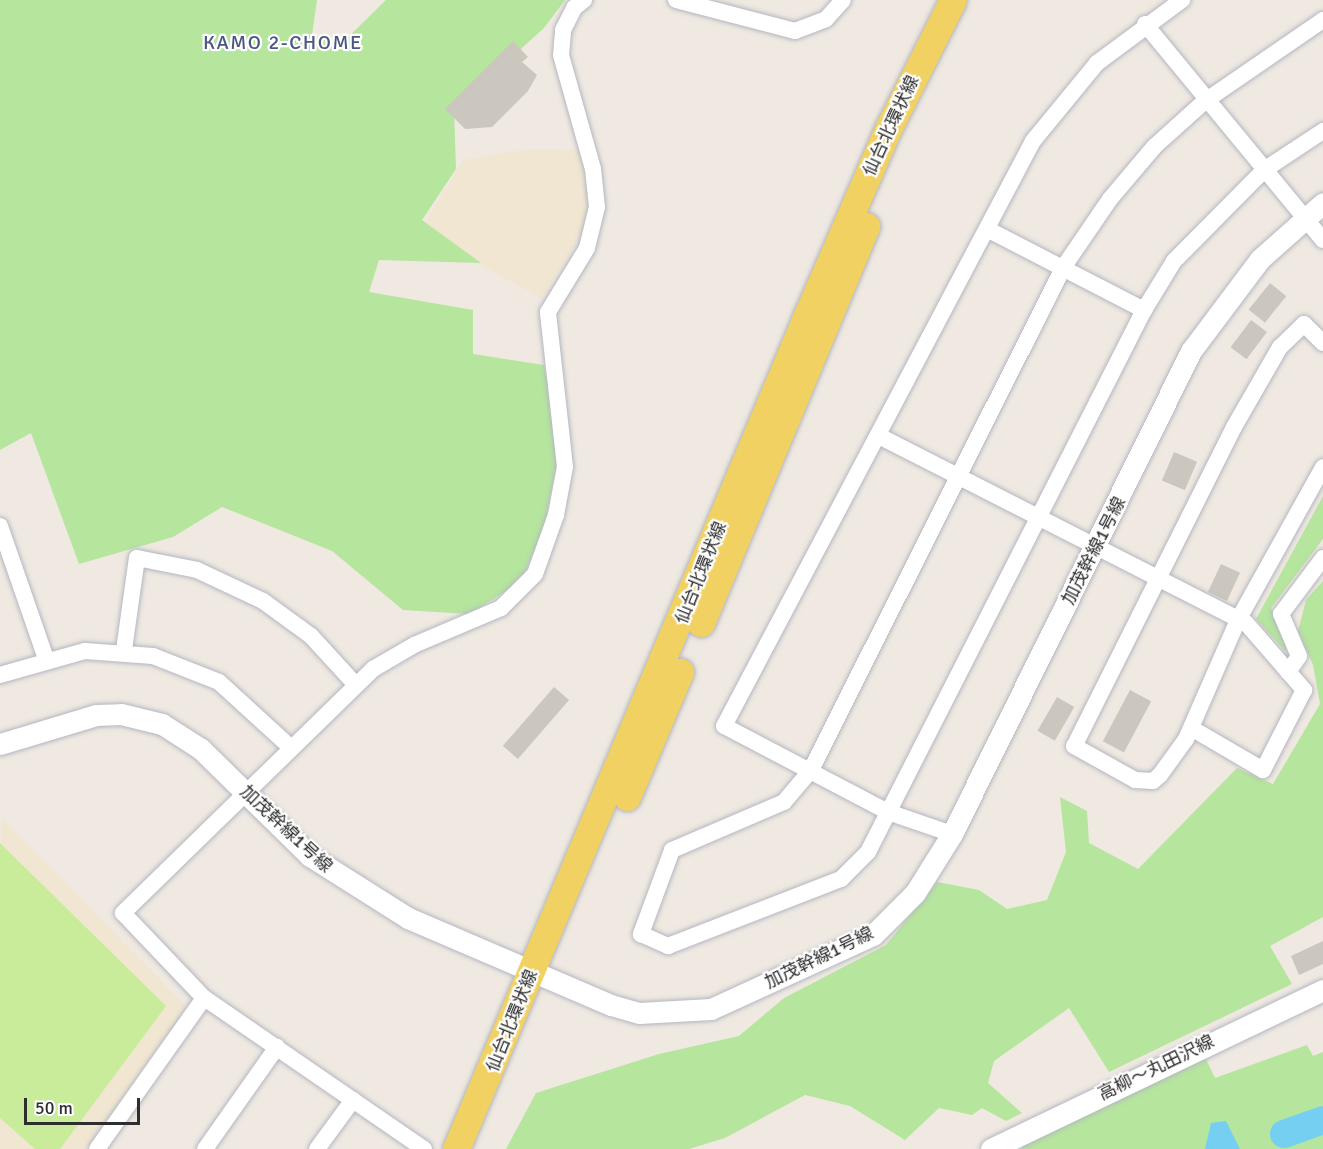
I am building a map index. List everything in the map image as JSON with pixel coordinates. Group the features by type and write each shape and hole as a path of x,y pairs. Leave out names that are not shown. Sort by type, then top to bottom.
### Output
{"main road":[{"name":"仙台北環状線","path":"476,1149 539,975 880,149 953,0"},
{"name":"仙台北環状線","path":"456,1149 539,975 903,140 972,0"}],"street":[{"path":"424,1149 204,998 123,913 289,746 355,684 399,653 501,608 534,574 550,534 561,494 565,451 547,339 548,312 587,248 597,207 593,169 561,55 563,30 574,8 584,0"},
{"path":"676,0 795,31 826,19 843,0"},
{"path":"952,834 888,812 724,726 1033,141 1063,100 1097,63 1145,24 1182,0"},
{"path":"1323,20 1205,100 1154,147 1063,268 957,475 811,770 784,802 672,850 641,934 668,946 841,879 868,852 1144,310 1174,261 1264,170 1323,131"},
{"path":"1145,24 1205,100 1323,240"},
{"name":"加茂幹線1号線","path":"0,744 77,718 144,718 183,735 310,856 357,889 408,918 539,975 639,1013 711,1009 873,935 915,893 952,834 1098,545 1191,351 1260,259 1323,203"},
{"path":"987,229 1144,310"},
{"path":"1323,343 1304,324 1280,347 1234,427 1161,578 1074,746 1135,780 1153,781 1191,728 1238,620 1323,467"},
{"path":"879,436 1039,514 1246,623 1304,690 1263,770 1191,728"},
{"path":"0,526 46,659"},
{"path":"124,650 133,561 137,558 197,570 263,601 311,636 355,684"},
{"path":"1288,672 1299,656 1281,614 1323,558"},
{"path":"0,675 46,659 124,650 183,665 213,679 252,708 289,746"},
{"name":"高柳～丸田沢線","path":"991,1149 1323,990"},
{"path":"98,1149 204,998"},
{"path":"205,1149 277,1047"},
{"path":"317,1149 353,1100"}],"shaded area":[{"path":"529,149 582,150 588,174 588,225 541,298 420,231 463,160"},
{"path":"1,817 187,1007 85,1149 0,1149"}],"green space":[{"path":"0,0 317,0 312,35 340,45 386,0 565,0 544,28 454,109 456,169 422,220 481,263 379,260 369,292 473,310 473,354 544,365 560,449 544,527 521,582 469,614 403,610 332,551 222,507 173,537 79,564 31,433 0,450"},
{"path":"1323,496 1323,539 1271,608 1289,646 1285,651 1256,619"},
{"path":"1323,581 1323,917 1270,946 1292,984 1109,1072 1069,1008 994,1061 988,1083 1022,1113 1006,1121 982,1108 972,1115 939,1108 905,1140 850,1106 805,1095 725,1138 689,1149 506,1149 536,1093 659,1054 739,1036 784,998 886,945 937,882 979,890 1007,909 1047,900 1066,852 1060,797 1087,811 1089,843 1138,869 1237,768 1273,784 1320,704 1313,665 1298,631 1306,600"},
{"path":"0,843 166,1006 60,1149 35,1149 0,1118"},
{"path":"1307,1045 1313,1056 1323,1052 1323,1149 1022,1149 1021,1144 1205,1057 1215,1078"}],"water":[{"path":"1226,1121 1240,1149 1205,1149 1211,1123"}],"building":[{"path":"513,41 528,57 522,62 537,75 528,91 492,127 465,129 445,109"},
{"path":"1270,283 1286,296 1265,323 1249,309"},
{"path":"1251,320 1267,332 1247,359 1231,347"},
{"path":"1174,452 1197,462 1185,490 1162,481"},
{"path":"1221,564 1240,573 1227,601 1208,592"},
{"path":"554,687 569,700 518,759 503,746"},
{"path":"1130,690 1151,701 1124,752 1103,741"},
{"path":"1057,697 1074,707 1055,741 1038,731"},
{"path":"1323,941 1323,964 1299,975 1291,956"}],"waterway":[{"path":"1284,1134 1323,1120"}],"district":[{"name":"KAMO 2-CHOME","path":"283,42"}]}
